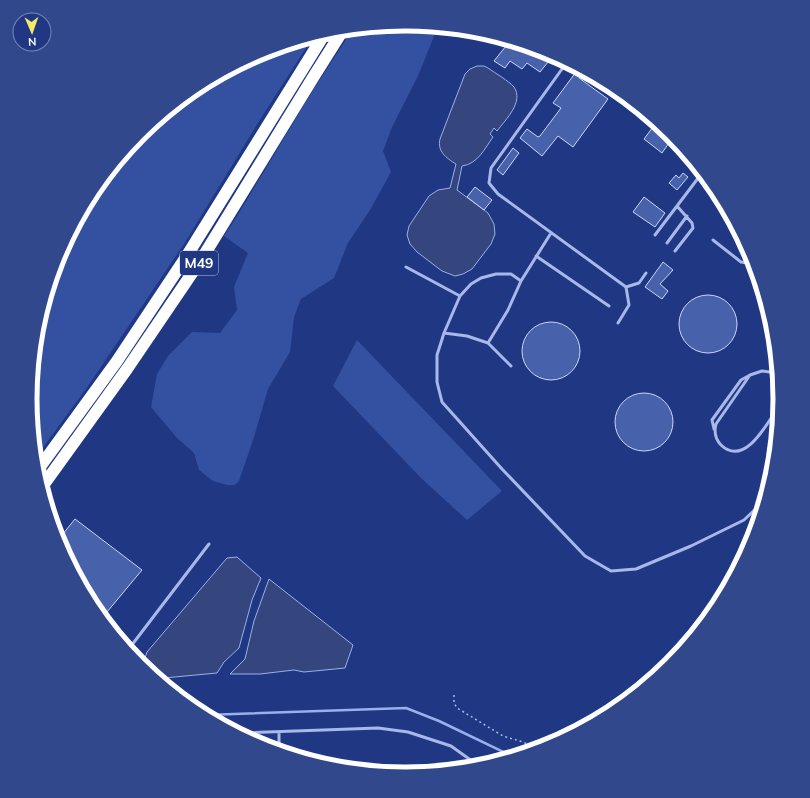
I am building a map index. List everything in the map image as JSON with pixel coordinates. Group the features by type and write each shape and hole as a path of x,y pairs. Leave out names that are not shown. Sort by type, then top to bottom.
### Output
{"highway":[{"name":"M49","path":"47,481 128,370 201,260 339,37"},
{"name":"M49","path":"43,463 117,362 188,254 320,41"}],"lane":[{"path":"563,67 491,168 489,183 498,194 626,287 629,305 618,323"},
{"path":"655,235 699,177"},
{"path":"675,251 693,228 692,223 687,216 677,206"},
{"path":"667,243 687,216"},
{"path":"488,343 508,310 521,281 551,233"},
{"path":"714,240 741,262 747,263"},
{"path":"536,256 609,306"},
{"path":"406,267 460,296"},
{"path":"626,287 639,283 646,273"},
{"path":"521,281 511,274 496,274 481,278 471,284 460,296 444,333 437,355 437,382 442,402 585,556 611,571 636,569 691,546 744,520 755,509"},
{"path":"444,333 467,336 488,343 511,366"},
{"path":"772,372 762,371 750,375 716,424 715,433 719,443 727,449 735,451 744,450 753,443 772,416"},
{"path":"131,645 209,544"},
{"path":"250,733 378,728 408,732 451,746 472,761"},
{"path":"278,732 279,744"}],"path":[{"path":"454,695 454,703 457,708 503,736 529,745"}],"shaded area":[{"path":"405,31 437,33 418,76 392,127 383,151 391,172 370,210 348,243 334,278 301,299 294,317 290,352 268,389 239,481 235,485 227,485 213,481 199,470 194,453 176,437 151,407 157,374 168,356 192,332 220,333 237,310 234,287 248,253 224,236 313,90 349,35"},
{"path":"308,45 261,118 184,244 86,389 41,451 37,399 40,351 44,327 65,258 86,215 113,175 128,156 162,122 181,107 221,80 242,69 264,59"},
{"path":"477,66 484,66 488,68 509,82 517,93 517,99 509,116 497,131 494,128 490,134 493,137 477,159 468,165 462,166 457,190 488,213 494,224 495,234 491,244 472,269 455,276 442,271 417,252 410,244 407,235 409,226 429,196 438,190 450,188 456,164 443,154 439,143 465,74 470,69"},
{"path":"357,340 502,491 467,520 422,479 333,386"},
{"path":"237,557 261,578 252,600 239,648 224,662 217,673 164,678 145,659 147,652 227,558"},
{"path":"269,579 353,645 345,668 304,672 294,670 260,674 230,674 245,659 254,621"}],"building":[{"path":"506,46 542,58 548,62 540,72 527,63 522,69 510,61 505,68 494,61"},
{"path":"575,73 581,76 579,78 608,99 573,147 558,136 542,156 520,138 527,129 538,137 540,136 561,108 553,103"},
{"path":"653,127 669,143 662,153 644,139"},
{"path":"513,148 519,153 503,175 497,170"},
{"path":"683,173 688,177 677,190 669,183 676,175 679,178"},
{"path":"475,187 492,200 484,210 467,197"},
{"path":"644,197 665,213 655,227 633,212"},
{"path":"663,262 673,270 660,284 668,291 662,299 645,287"},
{"path":"702,295 714,295 729,303 737,318 737,330 729,345 714,353 702,353 687,345 679,330 679,318 687,303"},
{"path":"545,322 557,322 572,330 580,345 580,357 572,372 557,380 545,380 530,372 522,357 522,345 530,330"},
{"path":"638,393 650,393 665,401 673,416 673,428 665,443 650,451 638,451 623,443 615,428 615,416 623,401"},
{"path":"75,519 142,570 106,613 86,583 63,534"}],"waterway":[{"path":"216,715 406,708 439,721 505,753"}]}
